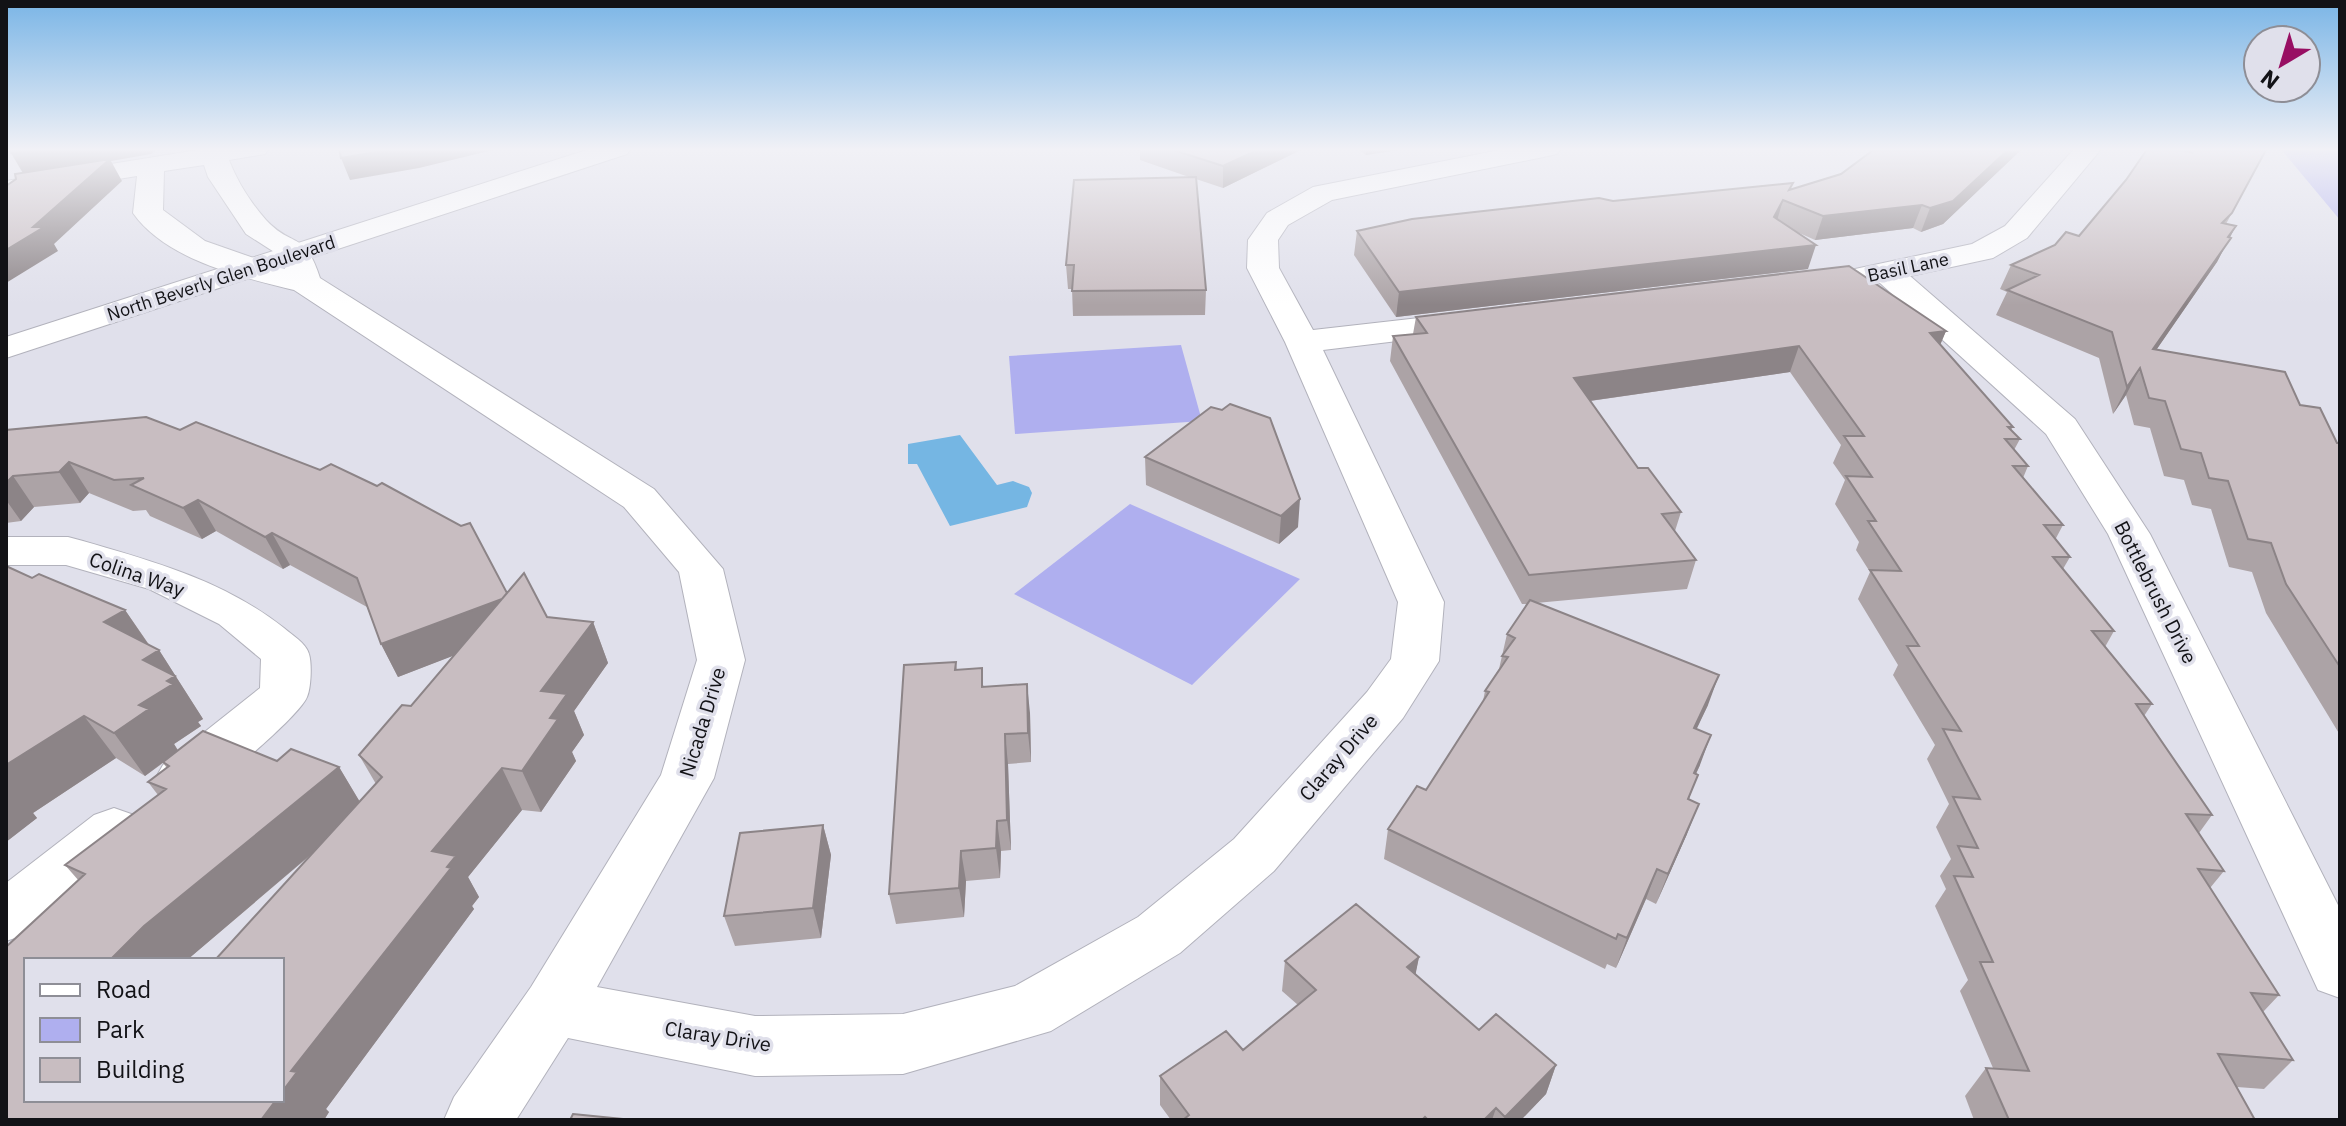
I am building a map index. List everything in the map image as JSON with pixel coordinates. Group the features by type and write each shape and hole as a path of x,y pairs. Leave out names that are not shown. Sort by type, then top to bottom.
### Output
{"street":[{"path":"147,201 148,213 194,248 247,269"},
{"name":"Nicada Drive","path":"238,201 257,228 301,268 639,498 701,569 721,660 687,778 553,1007 478,1120"},
{"name":"North Beverly Glen Boulevard","path":"6,348 247,269 301,268 479,201"},
{"name":"Claray Drive","path":"553,1007 755,1046 903,1044 1029,1011 1159,935 1254,855 1385,705 1415,661 1421,602 1302,342 1263,268 1263,240 1277,219 1310,201"},
{"name":"Basil Lane","path":"1841,279 1888,273 1982,251 2016,232 2043,201"},
{"name":"Bottlebrush Drive","path":"1888,273 2061,427 2129,534 2340,971"},
{"path":"1302,342 1508,318"},
{"name":"Colina Way","path":"6,551 68,551 165,579 235,613 285,654 284,694 227,745 6,916"}],"green space":[{"path":"2324,201 2340,201 2340,220"},
{"path":"1181,345 1202,421 1015,434 1009,356"},
{"path":"1130,504 1300,579 1192,685 1014,594"}],"shaded area":[{"path":"960,435 997,485 1013,481 1029,487 1032,493 1027,507 950,526 917,464 908,464 908,444"}],"building":[{"path":"6,201 63,201 33,227 44,227 6,250"},
{"path":"1072,201 1198,201 1206,290 1072,291 1074,265 1066,265"},
{"path":"1576,201 1783,201 1774,217 1816,245 1399,292 1357,231 1412,219"},
{"path":"1784,201 1953,201 1930,208 1922,205 1823,216"},
{"path":"2109,201 2239,201 2222,223 2236,226 2228,237 2231,238 2153,349 2285,372 2300,405 2320,408 2337,443 2340,443 2340,667 2286,584 2271,543 2248,539 2228,481 2209,478 2201,453 2181,449 2165,401 2149,398 2140,368 2127,387 2112,332 2007,290 2039,275 2011,265 2055,245 2066,232 2079,236"},
{"path":"1849,266 1946,331 1930,333 2013,427 2008,427 2020,439 2005,439 2028,466 2013,466 2063,525 2044,525 2070,557 2053,557 2114,631 2092,631 2152,704 2136,704 2212,815 2186,814 2224,871 2198,869 2279,995 2251,993 2293,1060 2218,1054 2255,1120 2009,1120 1986,1068 2029,1071 1980,962 1993,962 1954,876 1973,877 1958,846 1978,848 1953,797 1980,799 1943,729 1961,731 1907,646 1919,646 1870,570 1901,571 1868,521 1876,521 1846,476 1872,477 1844,436 1864,436 1799,346 1574,378 1638,468 1648,468 1681,512 1662,514 1696,560 1529,575 1393,336 1427,333 1416,317"},
{"path":"1230,404 1270,418 1300,499 1281,516 1145,457 1211,407 1222,410"},
{"path":"146,417 180,430 196,422 320,470 331,464 377,486 382,483 461,526 470,523 507,593 502,599 381,644 357,578 272,533 265,537 198,500 183,508 131,485 144,478 114,480 69,462 59,472 13,476 6,483 6,430"},
{"path":"6,566 32,578 39,574 125,610 104,622 159,650 143,660 175,676 167,681 173,684 139,705 149,709 114,733 84,716 6,765"},
{"path":"524,573 547,617 593,622 541,691 567,694 550,718 558,719 522,771 502,768 432,851 456,856 447,867 451,868 291,1071 297,1072 284,1089 284,958 217,958 382,777 359,755 402,705 411,706"},
{"path":"1530,600 1719,675 1694,728 1711,735 1694,773 1698,775 1688,799 1699,804 1668,874 1657,869 1627,938 1618,934 1616,939 1388,829 1417,786 1426,790 1489,692 1485,691 1508,657 1502,656 1515,638 1507,634"},
{"path":"956,662 955,670 982,668 982,687 1027,684 1028,733 1005,734 1007,820 997,821 996,848 961,851 959,888 889,894 904,665"},
{"path":"203,731 277,761 291,749 339,767 144,926 112,958 24,958 24,1102 274,1102 261,1120 6,1120 6,947 85,874 65,865 166,789 148,782 169,766 163,762"},
{"path":"823,825 813,908 724,916 740,833"},
{"path":"1356,904 1419,957 1407,967 1479,1030 1496,1014 1556,1065 1505,1117 1496,1108 1484,1120 1428,1120 1425,1117 1422,1120 1183,1120 1189,1115 1160,1076 1226,1031 1243,1050 1316,990 1285,961"},
{"path":"573,1114 633,1120 570,1120"}]}
